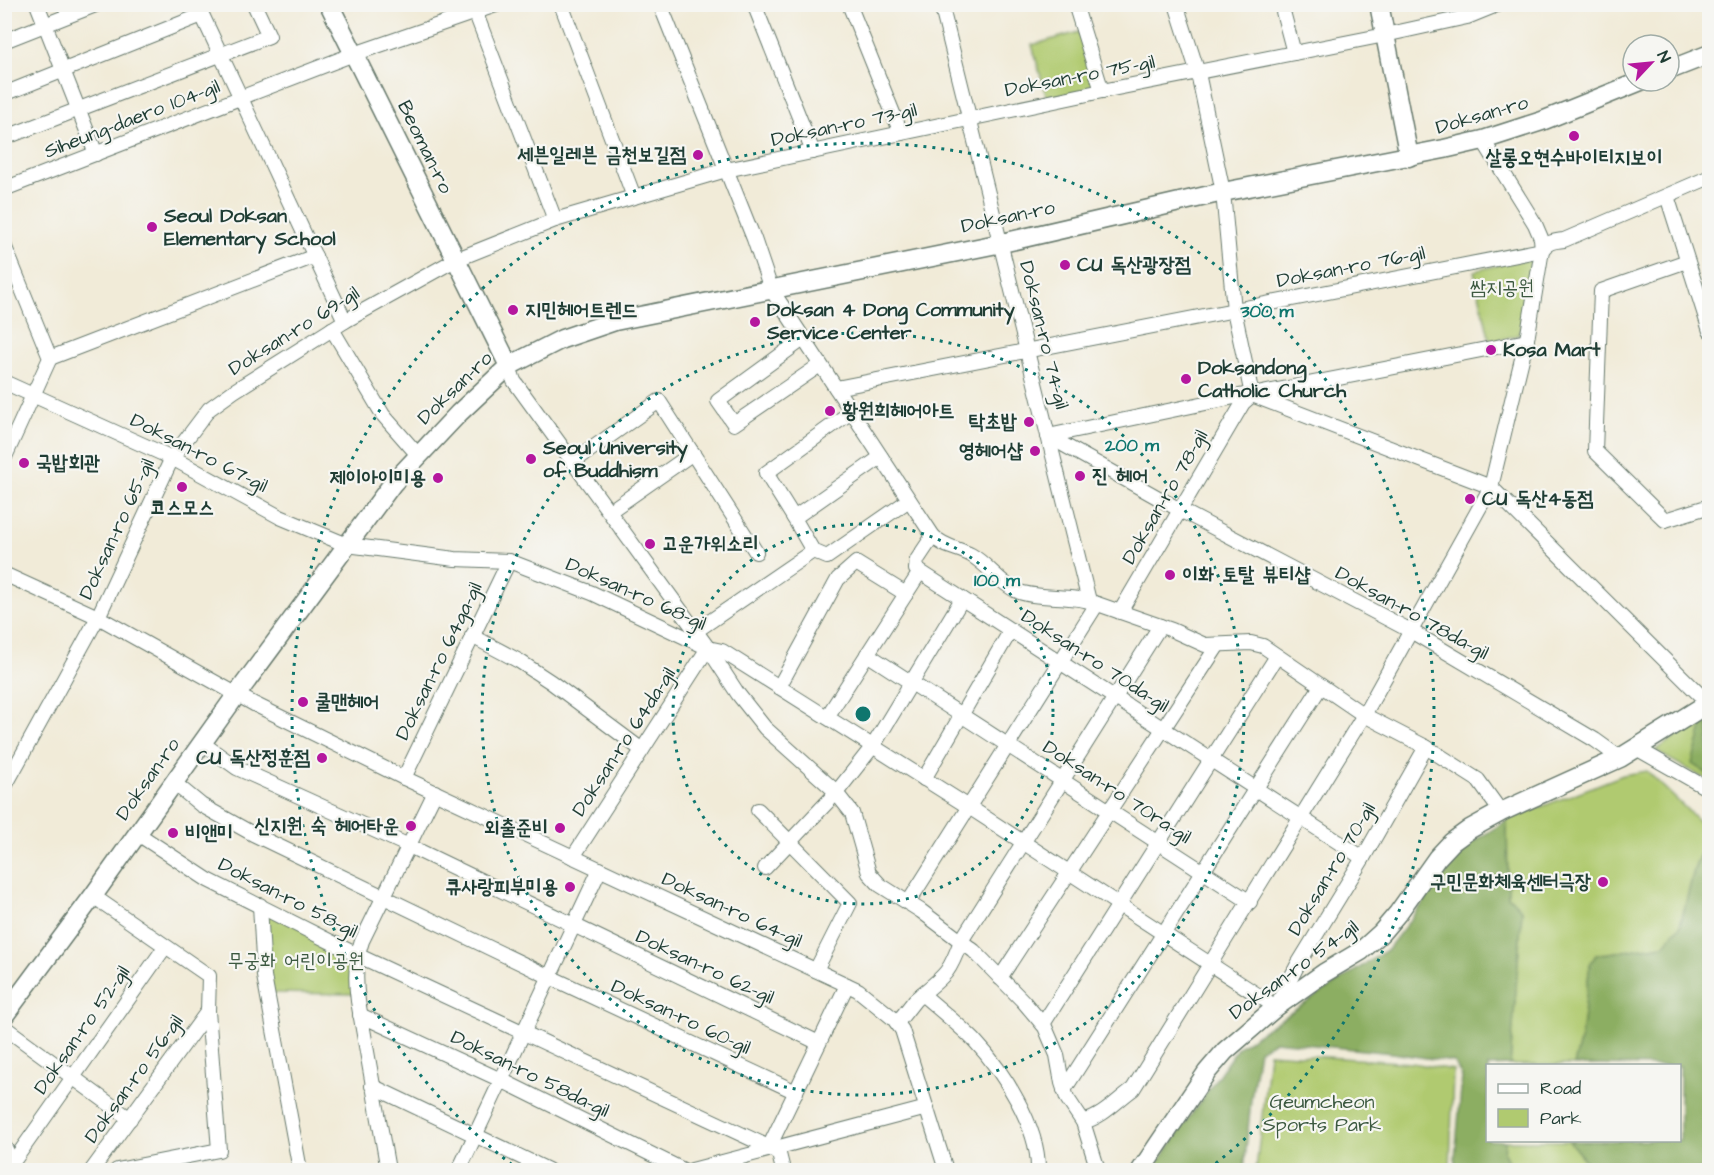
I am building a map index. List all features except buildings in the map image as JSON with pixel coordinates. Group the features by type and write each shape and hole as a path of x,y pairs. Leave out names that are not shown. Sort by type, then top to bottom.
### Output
{"main road":[{"name":"Beoman-ro","path":"329,4 509,366"},
{"path":"1379,4 1409,158"},
{"path":"1681,65 1710,54"},
{"name":"Doksan-ro","path":"4,1016 393,483 459,413 509,366 562,339 615,321 1002,243 1223,192 1409,158 1483,140 1542,121 1621,89"},
{"name":"Doksan-ro 54-gil","path":"1141,1170 1207,1072 1225,1051 1276,1007 1324,973 1361,951 1381,933 1437,858 1452,842 1470,829 1502,812 1620,758 1709,703"}],"street":[{"path":"37,4 96,154"},
{"path":"4,41 98,4"},
{"path":"4,138 269,36 254,4"},
{"path":"241,98 474,9 499,4"},
{"path":"561,4 634,197"},
{"path":"660,4 771,289 939,543 966,552 978,559 997,578 1017,592 1078,597 1160,626 1205,645 1251,643 1263,646 1364,715 1426,747 1478,780 1502,812"},
{"path":"754,4 813,152"},
{"path":"849,4 901,133"},
{"path":"941,4 1002,243"},
{"path":"1075,4 1102,91"},
{"path":"1176,4 1198,73 1223,192 1234,310 1252,395 1491,487 1709,703"},
{"path":"1281,4 1294,53"},
{"name":"Doksan-ro 75-gil","path":"970,118 1385,35 1467,17 1479,8 1499,4"},
{"path":"455,260 555,220 474,9"},
{"path":"4,94 200,10 345,321"},
{"name":"Siheung-daero 104-gil","path":"4,189 241,98"},
{"name":"Doksan-ro 73-gil","path":"555,220 726,170 970,118"},
{"path":"1083,1122 1100,1116 1133,1089 1364,715 1491,487 1527,341 1542,250 1541,238 1535,224 1483,140"},
{"name":"Doksan-ro 76-gil","path":"836,388 1542,250 1545,244 1564,240 1710,177"},
{"path":"1666,196 1710,330"},
{"name":"Doksan-ro 74-gil","path":"1002,243 1048,436 1093,602"},
{"path":"4,245 50,358"},
{"path":"4,459 50,358 315,256"},
{"name":"Doksan-ro 69-gil","path":"172,458 209,409 234,391 345,321 455,260"},
{"path":"1687,261 1601,291 1595,451 1665,520 1710,506"},
{"name":"Doksan-ro","path":"332,329 383,415 418,455"},
{"path":"803,339 718,401 734,424 820,365"},
{"name":"Doksan-ro 74-gil","path":"1048,436 1244,395 1527,341"},
{"path":"509,366 514,381 708,648 722,651 873,746 1276,1007"},
{"name":"Doksan-ro 67-gil","path":"4,382 172,458 280,517 347,545"},
{"name":"Doksan-ro 78-gil","path":"1120,612 1243,403 1252,395"},
{"path":"573,462 659,401 756,552"},
{"path":"851,412 766,473 813,551 827,557 909,500"},
{"name":"Doksan-ro 74-gil","path":"1048,436 1180,510"},
{"path":"610,511 693,453"},
{"path":"794,518 881,457"},
{"name":"Doksan-ro 65-gil","path":"98,617 172,458"},
{"name":"Doksan-ro 78da-gil","path":"1180,510 1411,632 1595,740 1620,758"},
{"path":"827,717 921,572 916,569 917,560 933,536"},
{"name":"Doksan-ro 68-gil","path":"347,545 455,559 509,561 592,593 708,648 738,694 765,728 836,793 852,813 870,873 879,885 961,941 1043,1024 1057,1055 1067,1098 1083,1122 1098,1170"},
{"path":"696,630 813,551"},
{"name":"Doksan-ro 64ga-gil","path":"405,778 509,561"},
{"path":"779,687 838,579 856,563 906,594"},
{"name":"Doksan-ro 70da-gil","path":"921,572 1363,858"},
{"name":"Doksan-ro 65-gil","path":"4,574 98,617 237,694"},
{"path":"765,868 836,793 873,746 962,599"},
{"path":"908,903 1061,663 1093,602"},
{"path":"4,788 98,617"},
{"path":"897,1023 915,1000 945,975 952,966 961,941 1160,626"},
{"path":"924,779 1011,630"},
{"path":"472,636 519,661 551,682 642,750"},
{"path":"1000,978 1218,645"},
{"name":"Doksan-ro 64da-gil","path":"573,856 708,648"},
{"name":"Doksan-ro 70ra-gil","path":"867,654 1250,902"},
{"path":"1043,1024 1277,656"},
{"path":"1064,1089 1321,686"},
{"name":"Doksan-ro 64-gil","path":"237,694 405,778 858,990 897,1023 902,1030 946,1170"},
{"name":"Doksan-ro 62-gil","path":"202,742 237,768 409,846 819,1043"},
{"name":"Doksan-ro 70-gil","path":"1276,1007 1297,966 1363,858 1426,747"},
{"path":"1636,748 1710,789"},
{"name":"Doksan-ro 60-gil","path":"173,782 201,805 243,829 550,977 796,1092"},
{"path":"388,1170 355,981 357,955 435,792"},
{"path":"758,810 850,903 816,970"},
{"name":"Doksan-ro 58-gil","path":"138,834 208,880 357,955 773,1149"},
{"path":"459,1170 600,869"},
{"name":"Doksan-ro 56-gil","path":"93,896 208,976 208,1011 219,1150 117,1170"},
{"path":"260,905 264,976 300,1170"},
{"name":"Doksan-ro 52-gil","path":"10,1162 165,947"},
{"path":"783,1170 779,1154 773,1149 772,1141 847,985"},
{"path":"922,994 975,1041 996,1068 1031,1129 1038,1170"},
{"name":"Doksan-ro 56-gil","path":"92,1170 208,1011"},
{"name":"Doksan-ro 58da-gil","path":"360,1015 501,1080 682,1170"},
{"path":"4,1027 130,1119"},
{"path":"372,1086 549,1170"},
{"path":"693,1170 927,1108"}],"green space":[{"path":"1079,32 1095,88 1047,99 1032,45"},
{"name":"쌈지공원","path":"1532,257 1519,335 1490,342 1474,271"},
{"path":"1709,713 1709,781 1655,751"},
{"path":"1709,717 1709,775 1692,764 1704,720"},
{"path":"1647,771 1709,831 1694,870 1680,926 1664,945 1596,955 1590,964 1581,1038 1574,1064 1510,1064 1522,911 1508,896 1507,820 1623,775"},
{"path":"1507,820 1508,896 1522,910 1510,1064 1486,1064 1486,1142 1505,1142 1504,1153 1512,1170 1454,1170 1462,1077 1454,1062 1275,1041 1259,1050 1251,1099 1244,1170 1156,1170 1159,1161 1238,1047 1387,950 1467,846"},
{"path":"1709,831 1709,1170 1593,1170 1570,1142 1681,1142 1681,1064 1574,1064 1581,1038 1590,964 1596,955 1664,945 1680,926 1694,870"},
{"name":"무궁화 어린이공원","path":"266,908 357,955 357,994 266,993"},
{"name":"Geumcheon Sports Park","path":"1269,1053 1412,1063 1453,1070 1450,1170 1256,1170"},
{"path":"1505,1142 1570,1142 1593,1170 1512,1170 1504,1153"}],"place":[{"name":"살롱오현수바이티지보이","path":"1574,136"},
{"name":"세븐일레븐 금천보길점","path":"698,155"},
{"name":"Seoul Doksan Elementary School","path":"152,227"},
{"name":"CU 독산광장점","path":"1065,265"},
{"name":"지민헤어트렌드","path":"513,310"},
{"name":"Doksan 4 Dong Community Service Center","path":"755,322"},
{"name":"Kosa Mart","path":"1491,350"},
{"name":"Doksandong Catholic Church","path":"1186,379"},
{"name":"황원희헤어아트","path":"830,411"},
{"name":"탁초밥","path":"1029,422"},
{"name":"영헤어샵","path":"1035,451"},
{"name":"Seoul University of Buddhism","path":"531,459"},
{"name":"국밥회관","path":"24,463"},
{"name":"진 헤어","path":"1080,476"},
{"name":"제이아이미용","path":"438,478"},
{"name":"코스모스","path":"182,487"},
{"name":"CU 독산4동점","path":"1470,499"},
{"name":"고운가위소리","path":"650,544"},
{"name":"이화 토탈 뷰티샵","path":"1170,575"},
{"name":"쿨맨헤어","path":"303,702"},
{"name":"CU 독산정훈점","path":"322,758"},
{"name":"신지원 숙 헤어타운","path":"411,826"},
{"name":"외출준비","path":"560,828"},
{"name":"비앤미","path":"173,833"},
{"name":"구민문화체육센터극장","path":"1603,882"},
{"name":"큐사랑피부미용","path":"570,887"}]}
